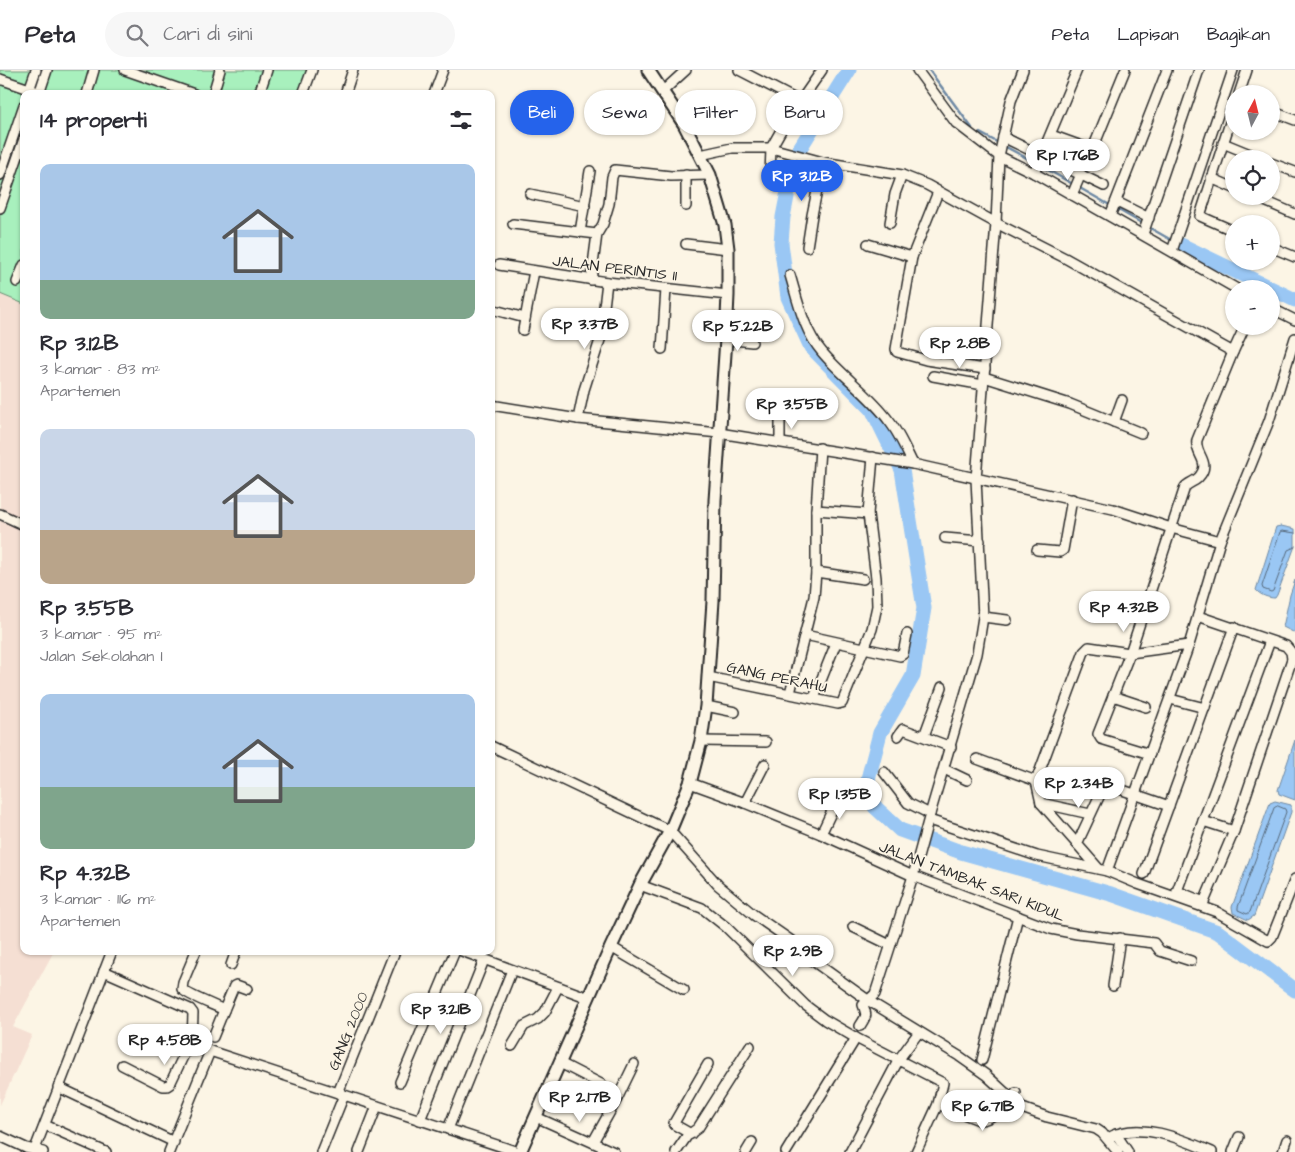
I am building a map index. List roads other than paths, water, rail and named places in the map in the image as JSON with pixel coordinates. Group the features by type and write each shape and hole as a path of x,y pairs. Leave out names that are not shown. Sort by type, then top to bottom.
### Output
{"street":[{"path":"29,90 36,70"},
{"path":"42,90 47,70"},
{"path":"88,90 94,70"},
{"path":"124,70 182,90"},
{"path":"214,90 220,70"},
{"path":"261,90 267,70"},
{"path":"304,90 312,70"},
{"path":"346,90 353,70"},
{"path":"437,90 443,70"},
{"path":"648,70 662,90"},
{"path":"664,90 686,70"},
{"path":"739,70 778,90"},
{"path":"809,90 822,70"},
{"path":"916,70 956,123 1039,164 1146,226 1225,281"},
{"path":"860,1026 866,1016 863,1005 876,994 913,876 978,654 983,617 976,479 1001,146 1011,101 1023,70"},
{"path":"1039,164 1078,70"},
{"path":"1051,135 1087,148 1094,146 1125,70"},
{"path":"1114,208 1168,70"},
{"path":"1146,226 1199,70"},
{"path":"1174,246 1233,70"},
{"path":"1242,85 1247,70"},
{"path":"0,79 27,90"},
{"path":"665,94 675,110"},
{"path":"1280,114 1295,120"},
{"path":"10,179 0,175 20,117"},
{"path":"122,1065 163,1086 167,1086 170,1084 185,1050 189,1044 192,1044 514,1151 536,1117 560,1064 582,996 611,947 640,885 670,830 690,783 701,741 708,677 719,434 726,340 728,249 725,226 710,175 690,135"},
{"path":"770,175 774,149 780,135"},
{"path":"1225,136 1200,216 1225,227"},
{"path":"1223,142 1241,150"},
{"path":"1001,146 1039,164 1076,185 1104,186"},
{"path":"700,154 732,148 774,149 823,162 902,175 927,185 1065,258 1233,352"},
{"path":"0,208 20,150"},
{"path":"807,247 823,162"},
{"path":"1280,166 1295,172"},
{"path":"590,280 597,234 607,210 612,177 616,170 672,176 710,175"},
{"path":"580,232 586,206 590,171"},
{"path":"686,175 686,206"},
{"path":"890,223 895,194 902,175"},
{"path":"1211,178 1225,184"},
{"path":"938,192 912,257 896,350 1070,404 1141,433"},
{"path":"530,194 586,206"},
{"path":"1274,205 1295,214"},
{"path":"1114,208 1146,226"},
{"path":"513,224 597,234"},
{"path":"686,244 728,249"},
{"path":"868,244 912,257"},
{"path":"1280,251 1295,257"},
{"name":"JALAN PERINTIS II","path":"499,265 590,280 728,295"},
{"path":"523,330 534,271"},
{"path":"17,282 20,275"},
{"path":"790,275 804,323 812,338 822,352 891,422 910,464"},
{"path":"578,419 584,390 600,340 607,282"},
{"path":"662,348 666,289"},
{"path":"495,311 525,318"},
{"path":"1280,312 1295,320"},
{"path":"1150,754 1101,739 1098,734 1130,653 1184,487 1199,478 1204,470 1202,457 1197,449 1197,440 1241,335"},
{"path":"1103,870 1135,794 1170,699 1189,645 1220,541 1269,421 1295,338"},
{"path":"726,340 752,342"},
{"path":"933,376 984,377"},
{"path":"1114,422 1122,400"},
{"path":"495,406 578,419 780,442 910,464 1113,509 1171,528 1220,541"},
{"path":"780,416 780,442"},
{"path":"790,693 813,604 816,572 816,510 820,448"},
{"path":"866,648 877,606 876,578 868,514 875,458"},
{"path":"1037,550 1060,552 1063,550 1072,499"},
{"path":"816,510 868,514"},
{"path":"0,514 20,523"},
{"path":"945,538 980,541"},
{"path":"816,572 863,579"},
{"path":"1198,616 1234,627 1270,640 1286,646 1291,652 1292,659 1234,831 1204,902 1177,891 1270,640"},
{"path":"983,617 1007,620"},
{"path":"1144,874 1234,627"},
{"path":"805,635 902,656 906,634"},
{"path":"814,698 836,643"},
{"path":"1103,870 1077,844 1041,802 1037,777 1086,648 1130,653 1189,645"},
{"name":"GANG PERAHU","path":"708,677 841,704 866,648"},
{"path":"924,736 942,687"},
{"path":"1114,696 1146,707"},
{"path":"1170,699 1205,708"},
{"path":"706,706 735,712"},
{"path":"898,736 903,729 950,747"},
{"path":"701,741 766,742"},
{"path":"495,748 670,830 718,885 796,944 802,953 868,1001 980,1070 1013,1096 1029,1112 1073,1119 1112,1136 1128,1152"},
{"path":"977,759 1037,777 1105,784 1169,806"},
{"path":"745,803 765,764"},
{"path":"944,769 967,780"},
{"path":"884,772 908,803 929,820 1037,856 1103,870 1217,912 1268,941 1272,937 1295,879"},
{"name":"JALAN TAMBAK SARI KIDUL","path":"690,783 821,834 913,876 1062,932 1154,943 1160,951 1191,961"},
{"path":"1077,844 1105,784"},
{"path":"821,834 839,796"},
{"path":"1041,802 1090,814"},
{"path":"1202,821 1234,831"},
{"path":"640,885 689,902 709,912 805,1005 825,1020 943,1083 938,1104 916,1152"},
{"path":"982,1060 1018,916"},
{"path":"853,927 890,945"},
{"path":"1113,986 1120,938"},
{"path":"611,947 684,990"},
{"path":"0,1136 17,1144 38,1147 58,1087 110,955"},
{"path":"194,955 182,989 185,993 210,1002 224,1010"},
{"path":"230,965 234,955"},
{"name":"GANG 2000","path":"321,1152 393,955"},
{"path":"400,1082 453,955"},
{"path":"472,955 582,996"},
{"path":"420,1120 484,960"},
{"path":"448,1129 512,970"},
{"path":"104,971 190,1009 193,1012 192,1044"},
{"path":"213,1037 234,986 247,989"},
{"path":"512,1046 524,1026 538,1019 545,1012 558,987"},
{"path":"850,1152 899,1059 919,1032"},
{"path":"786,1152 856,1038"},
{"path":"676,1152 684,1139 698,1128 750,1046"},
{"path":"169,1152 210,1051"},
{"path":"560,1064 601,1084"},
{"path":"597,1147 634,1064"},
{"path":"691,1134 674,1123 708,1064"},
{"path":"58,1087 174,1142"},
{"path":"938,1104 979,1120 984,1120 1013,1096"},
{"path":"359,1152 377,1106"},
{"path":"536,1117 597,1147 614,1152"},
{"path":"45,1125 106,1152"},
{"path":"1112,1136 1130,1131 1148,1132 1174,1138 1212,1152"},
{"path":"1112,1136 1118,1152"},
{"path":"1233,1152 1239,1137"},
{"path":"1283,1152 1288,1140"},
{"path":"746,1152 752,1142"}],"water":[{"path":"1281,526 1295,529 1295,546 1277,595 1275,598 1272,598 1262,595 1256,590 1276,527"},
{"path":"1295,580 1295,633 1283,627"},
{"path":"1295,740 1295,800 1279,794 1278,790"},
{"path":"1275,801 1291,805 1291,812 1254,916 1248,920 1233,913 1232,907 1270,803"}],"waterway":[{"path":"849,70 795,156 783,217 781,243 788,297 811,347 872,409 902,470 924,608 913,676 880,733 868,779 875,807 900,830 961,852 1111,894 1218,932 1295,990"},
{"path":"929,70 972,128"},
{"path":"980,133 1036,163"},
{"path":"1041,166 1173,241"},
{"path":"1181,245 1295,300"}]}
